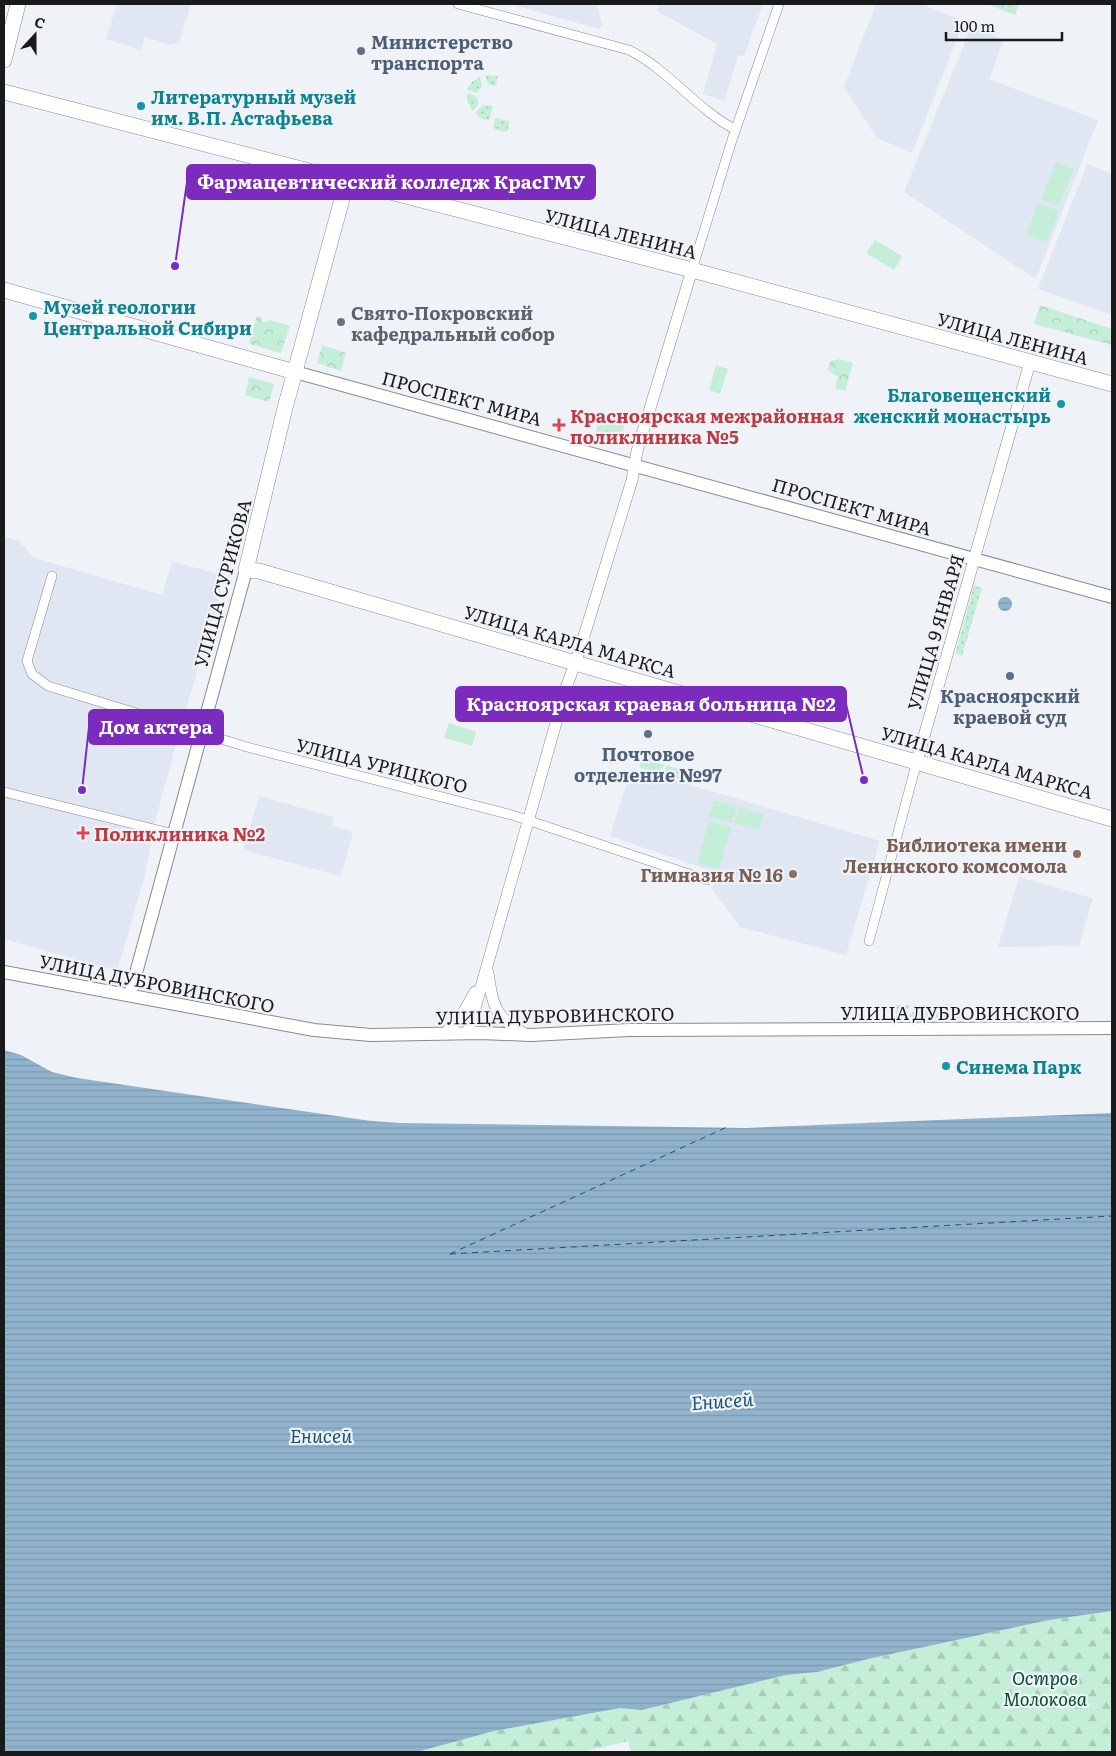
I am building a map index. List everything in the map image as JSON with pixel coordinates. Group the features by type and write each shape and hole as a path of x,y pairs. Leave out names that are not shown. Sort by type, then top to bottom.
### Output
{"main road":[{"path":"4,60 18,4"},
{"name":"УЛИЦА ЛЕНИНА","path":"4,92 692,270 1112,384"},
{"name":"УЛИЦА СУРИКОВА","path":"130,995 246,570 295,372 348,181"},
{"name":"ПРОСПЕКТ МИРА","path":"4,290 1112,597"},
{"name":"УЛИЦА КАРЛА МАРКСА","path":"246,570 258,571 1112,819"},
{"name":"УЛИЦА ДУБРОВИНСКОГО","path":"4,972 314,1030 371,1035 468,1033 527,1035 630,1030 1112,1028"}],"street":[{"path":"458,4 629,50 650,62 720,122 736,130"},
{"path":"468,1033 488,968 565,691 575,664 635,466 637,451 736,130 779,4"},
{"name":"УЛИЦА 9 ЯНВАРЯ","path":"869,941 917,761 1030,362"},
{"name":"УЛИЦА УРИЦКОГО","path":"52,576 27,661 32,674 48,686 201,734 529,820 707,880"},
{"path":"4,792 174,834"},
{"path":"445,1034 462,1015 488,968"},
{"path":"488,968 492,1001 498,1012 512,1027 527,1035"}],"shaded area":[{"path":"117,4 191,4 179,43 170,45 145,37 141,50 106,39"},
{"path":"510,4 597,4 602,25 599,29"},
{"path":"659,4 763,4 744,56 738,55 725,101 703,94 717,44 657,11"},
{"path":"876,4 921,4 964,21 912,153 877,138 844,87"},
{"path":"971,27 1004,40 989,79 1098,120 1036,279 904,192"},
{"path":"1087,164 1112,174 1112,315 1038,289"},
{"path":"4,537 19,541 34,558 162,595 172,561 225,576 177,740 155,822 145,875 117,971 4,939"},
{"name":"Гимназия № 16","path":"632,768 880,841 846,955 740,927 712,889 717,873 610,836"},
{"path":"259,796 334,817 332,826 353,832 341,876 243,850"},
{"path":"1019,877 1093,898 1079,946 998,947"}],"green space":[{"path":"987,4 1019,4 1015,15"},
{"path":"485,75 498,76 496,86 488,85"},
{"path":"480,77 482,86 477,93 467,90 472,82"},
{"path":"467,93 476,96 479,104 473,111 468,103"},
{"path":"483,105 493,106 489,120 482,119 475,113"},
{"path":"495,118 510,121 507,132 493,129"},
{"path":"1056,162 1074,169 1059,206 1041,199"},
{"path":"1038,203 1059,211 1047,242 1026,235"},
{"path":"875,240 902,256 894,270 866,253"},
{"path":"1040,305 1112,329 1112,345 1034,324"},
{"path":"257,316 262,317 262,321 268,322 269,320 290,326 281,353 249,344"},
{"path":"322,345 346,353 341,371 317,363"},
{"path":"839,359 853,363 845,391 835,388 838,377 828,370 830,361"},
{"path":"716,365 728,369 720,394 709,390"},
{"path":"249,377 274,384 269,402 245,395"},
{"path":"600,417 625,425 620,440 612,445 593,440"},
{"path":"974,585 982,588 962,656 956,654 956,651"},
{"path":"449,723 476,732 472,746 444,738"},
{"path":"642,758 665,765 658,773 639,767"},
{"path":"667,765 683,770 680,779 665,774"},
{"path":"714,800 737,807 732,823 709,817"},
{"path":"739,807 764,814 759,830 734,823"},
{"path":"709,821 731,827 719,869 697,863"},
{"path":"952,1004 967,1018 931,1018 943,1005"},
{"path":"896,1005 911,1005 905,1011 903,1017 896,1017"},
{"path":"920,1005 937,1005 926,1018 908,1017"},
{"name":"Остров Молокова","path":"1112,1611 1112,1752 631,1752 628,1741 583,1752 417,1752 494,1731 620,1708 642,1710 786,1675 817,1672 868,1659 1049,1620"}],"water":[{"path":"1002,597 1008,597 1012,604 1008,611 1002,611 998,607 998,601"},
{"name":"Енисей","path":"4,1050 21,1055 52,1072 77,1078 371,1121 401,1123 746,1128 1112,1113 1112,1611 1049,1620 868,1659 817,1672 786,1675 642,1710 620,1708 494,1731 417,1752 4,1752"}],"ferry route":[{"path":"450,1254 727,1127"},
{"path":"450,1254 1112,1216"}],"place":[{"name":"Министерство транспорта","path":"361,51"},
{"name":"Литературный музей им. В.П. Астафьева","path":"141,106"},
{"name":"Фармацевтический колледж КрасГМУ","path":"175,266"},
{"name":"Музей геологии Центральной Сибири","path":"33,316"},
{"name":"Свято-Покровский кафедральный собор","path":"341,322"},
{"name":"Благовещенский женский монастырь","path":"1061,404"},
{"name":"Красноярская межрайонная поликлиника №5","path":"559,425"},
{"name":"Красноярский краевой суд","path":"1010,676"},
{"name":"Почтовое отделение №97","path":"648,734"},
{"name":"Красноярская краевая больница №2","path":"864,780"},
{"name":"Дом актера","path":"82,790"},
{"name":"Поликлиника №2","path":"83,833"},
{"name":"Библиотека имени Ленинского комсомола","path":"1077,854"},
{"name":"Гимназия № 16","path":"793,874"},
{"name":"Синема Парк","path":"946,1066"}]}
